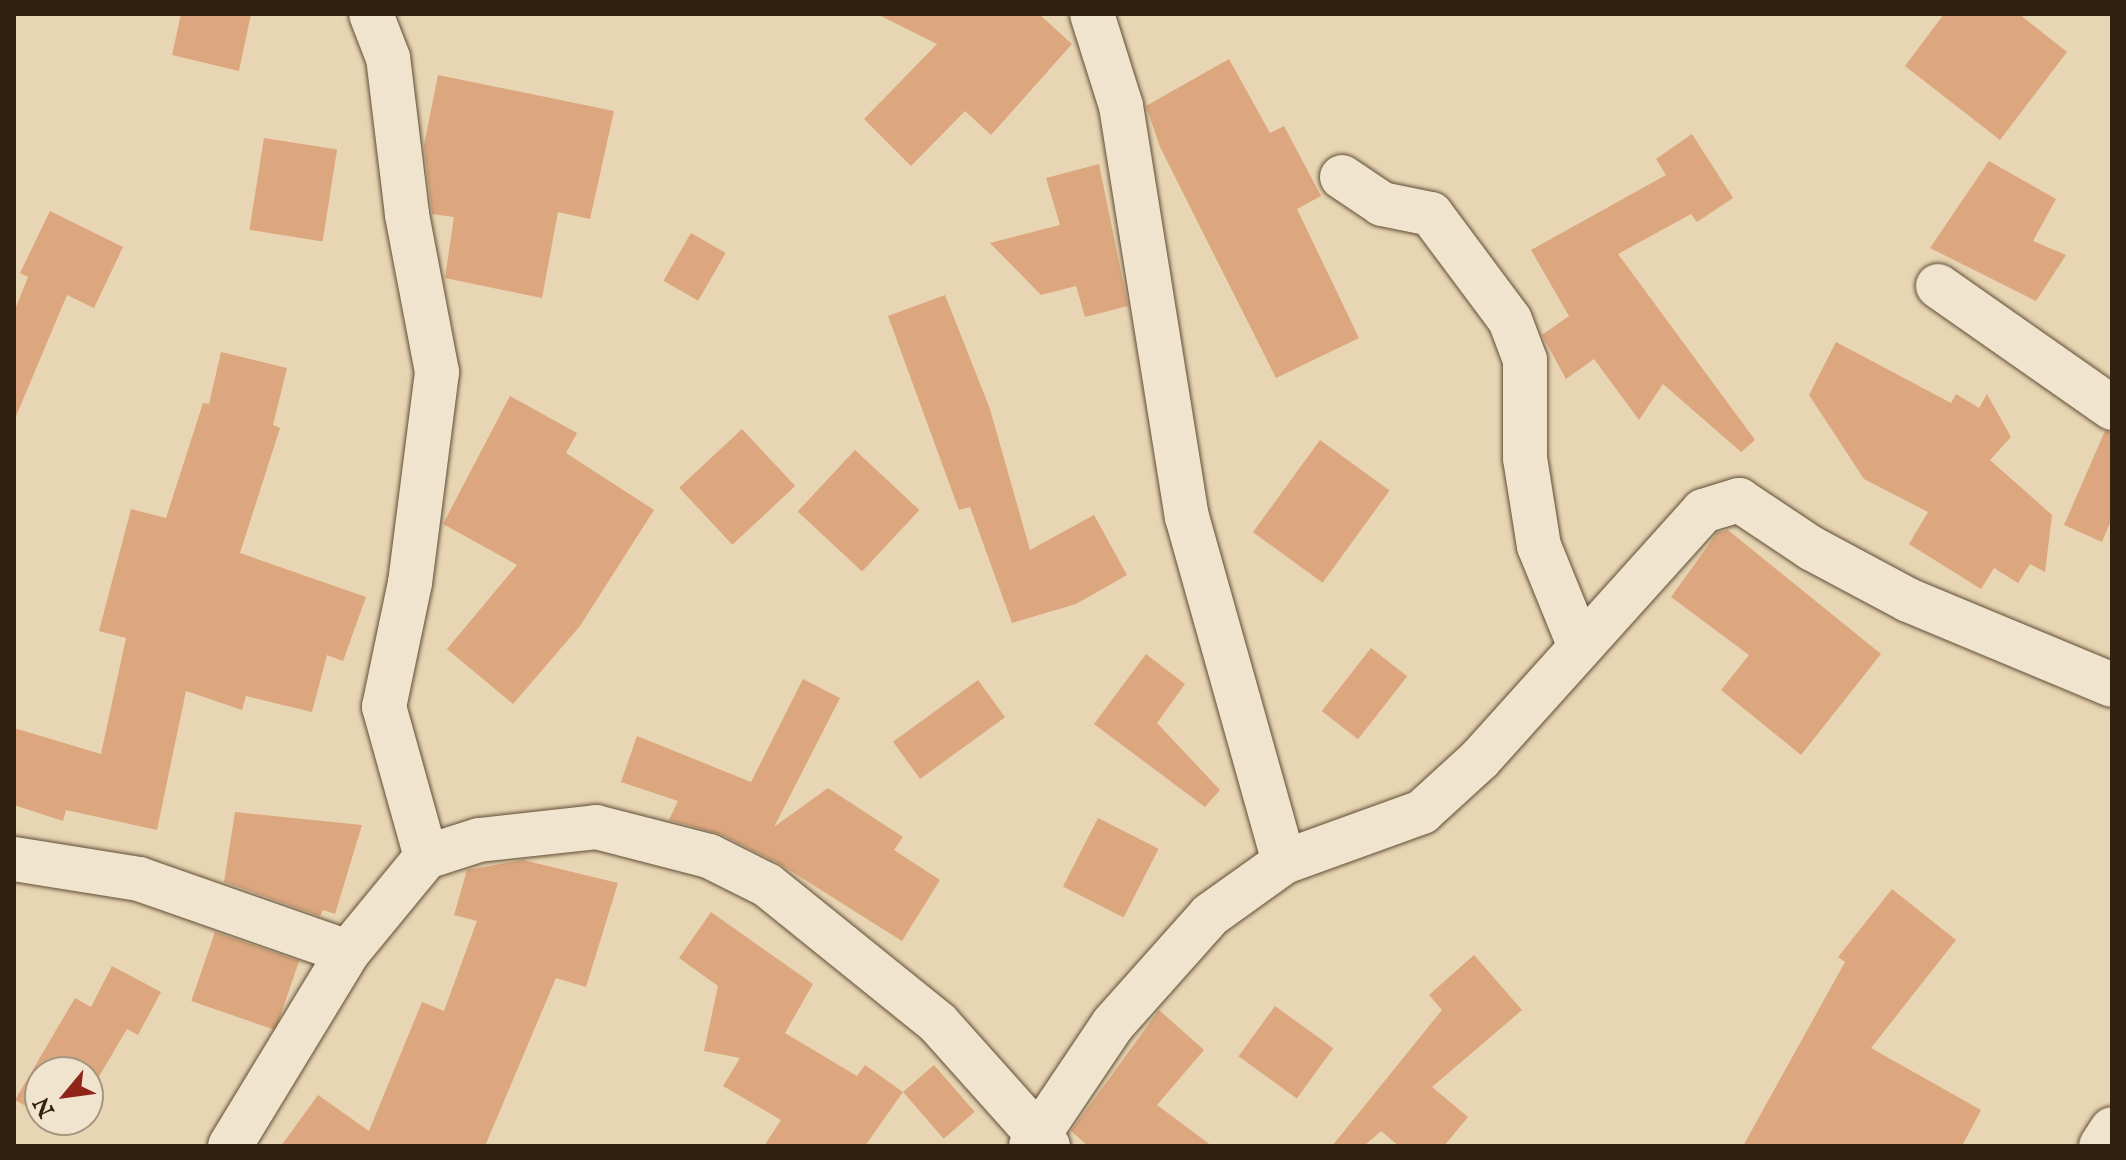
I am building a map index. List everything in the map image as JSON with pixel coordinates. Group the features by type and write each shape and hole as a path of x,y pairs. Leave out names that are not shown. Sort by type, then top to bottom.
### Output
{"street":[{"path":"371,14 388,58 407,214 437,372 410,583 384,707 426,857"},
{"path":"1092,14 1121,106 1187,517 1284,862"},
{"path":"1342,177 1382,204 1431,214 1510,320 1525,360 1525,458 1539,546 1580,647"},
{"path":"1938,286 2112,408"},
{"path":"230,1146 348,952 426,857 479,840 596,827 709,856 767,885 938,1023 1039,1143 1113,1024 1210,915 1284,862 1422,812 1480,759 1703,511 1739,500 1811,548 1908,600 2112,685"},
{"path":"14,859 139,879 348,952"},
{"path":"2101,1146 2112,1129"}],"building":[{"path":"181,14 251,14 239,71 172,55"},
{"path":"877,14 1039,14 1072,44 991,135 965,111 911,166 864,119 937,44"},
{"path":"1944,14 2019,14 2067,52 2000,140 1905,66"},
{"path":"1229,59 1270,133 1284,126 1321,196 1297,209 1359,338 1276,378 1160,147 1146,106"},
{"path":"438,75 614,111 590,219 558,212 542,298 445,278 454,217 432,214 424,145"},
{"path":"1692,134 1733,198 1697,222 1691,214 1618,254 1755,440 1741,452 1663,384 1639,420 1594,359 1566,379 1542,335 1569,316 1531,250 1666,175 1656,159"},
{"path":"264,138 337,150 323,241 249,230"},
{"path":"1989,161 2056,199 2033,241 2066,255 2036,301 1930,248"},
{"path":"1099,164 1128,306 1085,317 1076,286 1041,295 990,243 1060,225 1046,178"},
{"path":"50,211 123,247 94,308 67,295 14,421 14,312 28,277 20,273"},
{"path":"691,233 726,253 698,301 664,281"},
{"path":"945,295 990,409 1030,550 1094,515 1127,575 1076,604 1012,623 970,507 959,510 888,316"},
{"path":"1836,342 1951,403 1956,394 1979,408 1987,394 2011,437 1990,460 2052,515 2045,572 2030,564 2018,583 1994,568 1981,589 1909,544 1928,512 1864,479 1809,395"},
{"path":"221,352 287,368 273,425 280,428 240,553 366,597 343,661 327,655 312,712 246,696 242,710 186,691 157,830 66,810 63,821 14,805 14,728 101,754 126,638 99,631 131,509 166,518 203,403 209,404"},
{"path":"510,396 577,433 566,453 654,510 580,626 513,704 447,649 517,565 443,524"},
{"path":"742,429 795,486 732,545 679,488"},
{"path":"2105,431 2112,433 2112,518 2102,542 2064,525"},
{"path":"1320,440 1390,491 1323,583 1253,532"},
{"path":"855,450 919,510 862,571 798,511"},
{"path":"1728,530 1881,654 1801,755 1721,690 1749,655 1671,597 1717,533"},
{"path":"1371,648 1407,676 1358,739 1322,711"},
{"path":"1146,654 1185,684 1157,723 1220,790 1205,807 1094,724"},
{"path":"803,679 840,698 774,827 828,788 903,837 894,850 940,880 902,941 778,863 720,834 669,820 678,801 621,782 637,736 751,782"},
{"path":"978,680 1005,717 920,779 893,742"},
{"path":"235,812 362,825 335,914 323,910 320,916 224,882"},
{"path":"1098,818 1159,849 1124,917 1063,887"},
{"path":"523,860 618,883 586,987 556,978 485,1146 281,1146 318,1095 369,1131 422,1002 444,1011 477,921 454,915 467,870"},
{"path":"1892,889 1956,940 1871,1048 1981,1110 1962,1146 1743,1146 1845,962 1838,957"},
{"path":"711,912 813,984 785,1033 857,1076 865,1065 903,1092 865,1146 764,1146 781,1120 723,1086 740,1058 704,1051 718,986 679,958"},
{"path":"215,932 299,961 275,1030 191,1001"},
{"path":"1474,955 1522,1010 1432,1087 1468,1117 1444,1146 1399,1146 1381,1131 1364,1146 1332,1146 1442,1010 1429,995"},
{"path":"112,966 161,992 138,1035 127,1029 104,1068 104,1056 41,1056 75,998 91,1007"},
{"path":"1275,1006 1333,1048 1297,1098 1239,1056"},
{"path":"1159,1010 1204,1050 1157,1105 1212,1146 1088,1146 1071,1131"},
{"path":"934,1065 975,1112 944,1139 903,1092"},
{"path":"24,1085 24,1105 15,1100"}]}
